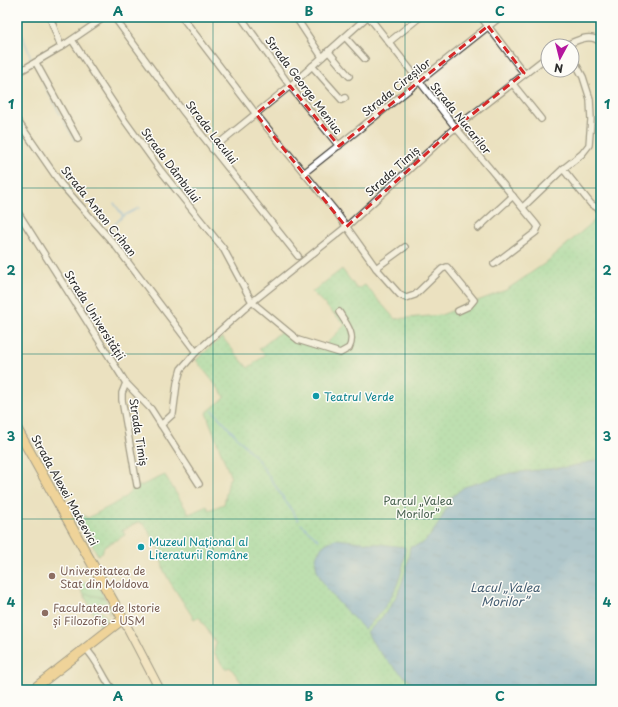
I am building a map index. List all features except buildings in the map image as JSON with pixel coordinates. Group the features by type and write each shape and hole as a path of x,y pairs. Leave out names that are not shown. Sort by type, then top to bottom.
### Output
{"main road":[{"name":"Strada Alexei Mateevici","path":"17,429 160,690"},
{"path":"32,690 122,619"}],"street":[{"path":"50,17 61,47"},
{"path":"17,73 36,63 105,17"},
{"name":"Strada Lacului","path":"114,17 212,149 298,256"},
{"path":"182,17 256,114 346,227 376,268 400,295 406,298 416,295 442,269 447,268 450,269 474,300 469,306 458,311"},
{"name":"Strada George Meniuc","path":"241,17 290,86 339,146"},
{"path":"212,149 290,86 368,17"},
{"name":"Strada Nucarilor","path":"368,17 456,128 536,224 537,230 494,264"},
{"path":"389,42 420,17"},
{"path":"481,17 524,73"},
{"name":"Strada Cireșilor","path":"304,173 500,17"},
{"path":"298,19 322,57"},
{"path":"345,37 365,59"},
{"path":"580,41 589,38 596,38 601,43"},
{"name":"Strada Dâmbului","path":"72,40 125,121 161,171 223,248 252,302"},
{"path":"328,52 349,76"},
{"name":"Strada Timiș","path":"199,484 161,425 173,414 177,383 181,369 196,352 252,302 346,227 456,128 540,62"},
{"path":"36,63 78,139"},
{"path":"312,66 342,100 345,98"},
{"path":"523,207 588,147 591,106 588,87 580,72"},
{"path":"512,83 541,119"},
{"name":"Strada Anton Crihan","path":"17,120 61,184 115,245 196,352"},
{"path":"563,169 591,204 601,210"},
{"path":"478,228 513,196"},
{"name":"Strada Universității","path":"17,211 126,383 143,400 161,425"},
{"path":"376,268 405,247"},
{"path":"252,302 298,340 340,352 349,348 352,339 349,328 339,312"},
{"name":"Strada Timiș","path":"126,383 122,393 122,400 137,485"},
{"path":"85,648 98,663 102,676 113,690"}],"highlighted area":[{"path":"488,26 524,73 450,132 346,227 256,114 290,86 339,146"}],"green space":[{"name":"Parcul „Valea Morilor”","path":"601,215 601,690 247,690 230,667 225,669 214,652 216,643 199,617 194,619 170,582 164,571 161,558 164,556 144,524 138,522 123,530 125,535 104,547 102,553 98,555 77,518 83,515 88,518 114,504 127,496 133,487 140,486 165,475 189,514 207,506 209,510 224,504 229,479 231,478 206,413 225,397 196,360 222,337 248,368 265,355 259,349 283,330 299,342 324,349 326,344 345,325 312,292 342,269 357,289 365,285 395,319 441,315 506,290 544,264"},
{"path":"82,582 98,586 105,598 84,595 78,584"},
{"path":"86,594 105,598 110,607 109,615 108,610 103,603 97,605 97,608 109,619 100,626 84,595"}],"water":[{"name":"Lacul „Valea Morilor”","path":"601,459 601,690 420,690 383,656 367,632 377,623 392,604 402,584 410,547 422,544 430,536 439,523 452,497 464,487 510,473 568,467"},
{"path":"336,539 405,547 402,571 394,592 381,612 364,629 330,592 322,581 317,570 316,560 319,551 326,544"}],"waterway":[{"path":"17,21 31,58"},
{"path":"43,82 60,114"},
{"path":"63,119 75,140"},
{"path":"114,203 123,216"},
{"path":"113,233 112,227 123,216 139,208"},
{"path":"213,411 258,460 298,520"},
{"path":"301,524 319,540"}],"place":[{"name":"Teatrul Verde","path":"316,396"},
{"name":"Muzeul Național al Literaturii Române","path":"141,547"},
{"name":"Universitatea de Stat din Moldova","path":"52,576"},
{"name":"Facultatea de Istorie și Filozofie - USM","path":"45,613"}]}
